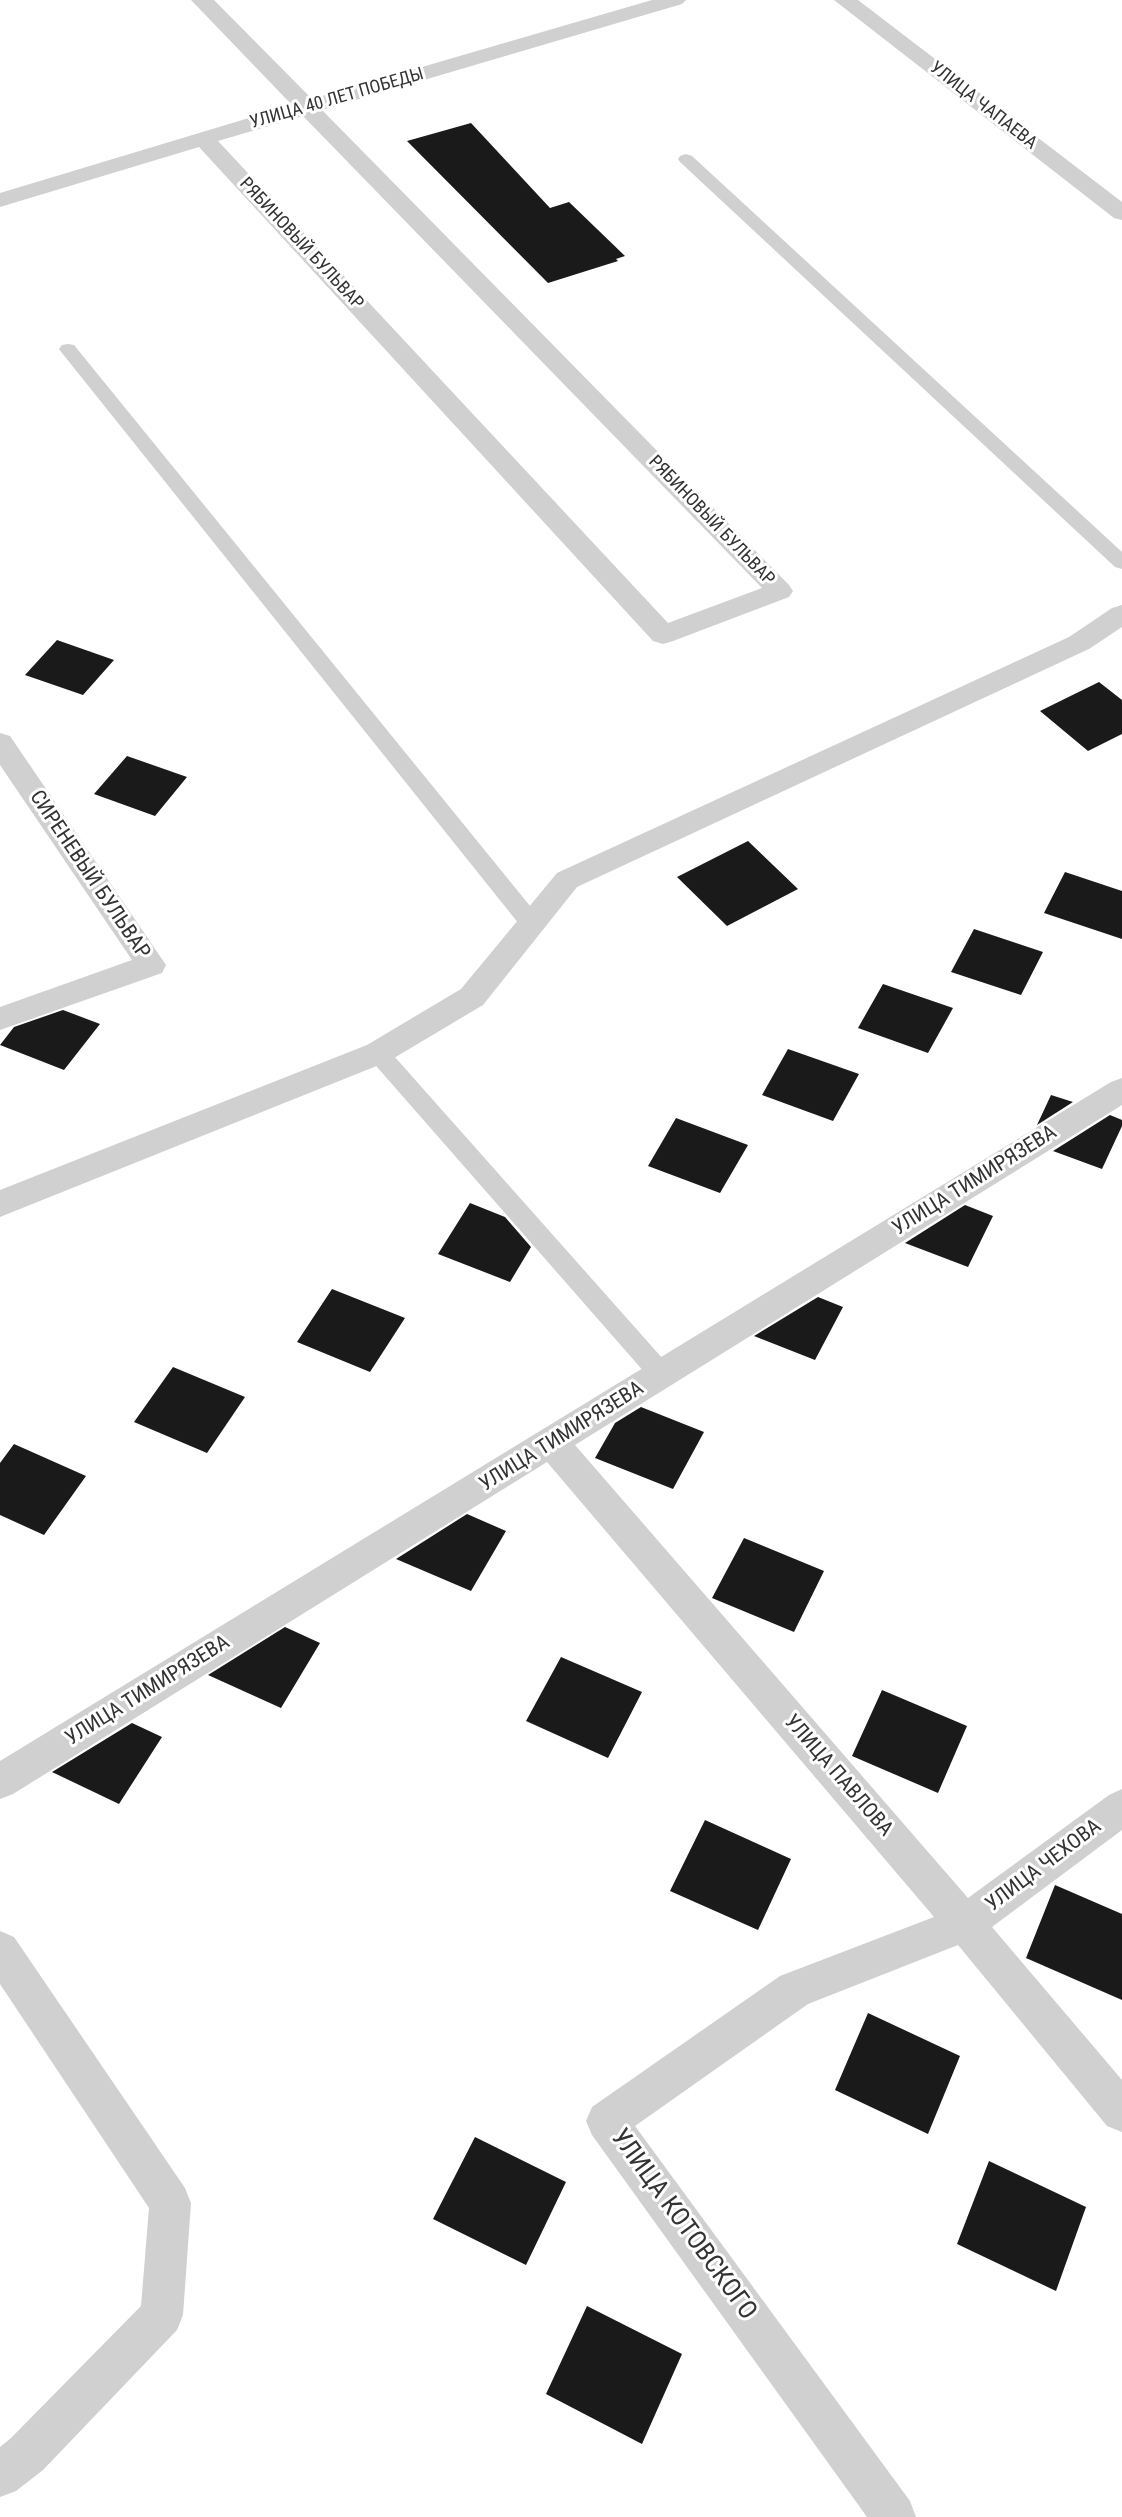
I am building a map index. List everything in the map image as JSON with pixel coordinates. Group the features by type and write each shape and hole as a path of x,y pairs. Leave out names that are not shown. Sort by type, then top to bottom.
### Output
{"street":[{"path":"201,0 308,109"},
{"name":"УЛИЦА 40 ЛЕТ ПОБЕДЫ","path":"0,200 675,0"},
{"name":"УЛИЦА ЧАПАЕВА","path":"845,0 1122,213"},
{"name":"РЯБИНОВЫЙ БУЛЬВАР","path":"203,138 663,635 780,591 308,109"},
{"path":"0,1203 378,1053 472,997 567,880 1079,643 1122,614"},
{"name":"СИРЕНЕВЫЙ БУЛЬВАР","path":"0,743 151,965 0,1019"},
{"name":"УЛИЦА ТИМИРЯЗЕВА","path":"0,1782 1122,1090"},
{"name":"УЛИЦА ПАВЛОВА","path":"552,1443 965,1924 1122,2112"},
{"name":"УЛИЦА ЧЕХОВА","path":"965,1924 1122,1808"},
{"name":"УЛИЦА КОТОВСКОГО","path":"894,2517 607,2121 794,1990 965,1924"},
{"path":"0,1950 170,2203 162,2315 27,2454 0,2475"}],"lane":[{"path":"686,159 1122,563"},
{"path":"68,349 531,923"},
{"path":"378,1053 662,1375"}],"building":[{"path":"471,123 550,208 569,202 625,256 616,259 618,261 548,283 407,141"},
{"path":"57,640 114,660 83,695 25,675"},
{"path":"1099,682 1122,700 1122,734 1088,751 1040,711"},
{"path":"127,756 187,777 155,816 94,794"},
{"path":"748,841 798,889 727,926 677,877"},
{"path":"1065,872 1122,891 1122,939 1044,913"},
{"path":"974,929 1043,952 1021,995 951,972"},
{"path":"883,984 953,1008 928,1053 858,1028"},
{"path":"63,1010 100,1024 64,1070 0,1045 14,1027"},
{"path":"788,1049 859,1074 833,1121 762,1095"},
{"path":"1051,1095 1073,1102 1037,1125"},
{"path":"1110,1115 1122,1120 1122,1126 1102,1169 1053,1151"},
{"path":"676,1118 748,1145 720,1193 648,1166"},
{"path":"470,1203 505,1217 531,1247 510,1282 438,1254"},
{"path":"965,1205 993,1216 968,1267 905,1243"},
{"path":"332,1289 405,1318 370,1372 297,1342"},
{"path":"818,1297 843,1307 815,1360 754,1336"},
{"path":"173,1367 245,1397 207,1453 134,1422"},
{"path":"641,1407 704,1432 673,1489 595,1458 615,1423"},
{"path":"14,1444 86,1476 44,1535 0,1515 0,1463"},
{"path":"467,1514 506,1531 471,1591 396,1559"},
{"path":"744,1538 824,1571 794,1632 712,1598"},
{"path":"285,1627 320,1643 281,1708 208,1675"},
{"path":"561,1657 642,1692 608,1758 526,1721"},
{"path":"882,1690 967,1726 938,1793 852,1756"},
{"path":"132,1723 162,1737 119,1804 52,1772"},
{"path":"705,1820 791,1859 758,1930 670,1891"},
{"path":"1055,1885 1122,1914 1122,2000 1026,1958"},
{"path":"868,2013 960,2056 928,2134 835,2090"},
{"path":"475,2137 566,2182 526,2265 433,2219"},
{"path":"989,2161 1086,2207 1056,2291 957,2244"},
{"path":"587,2306 682,2354 642,2444 546,2394"}]}
